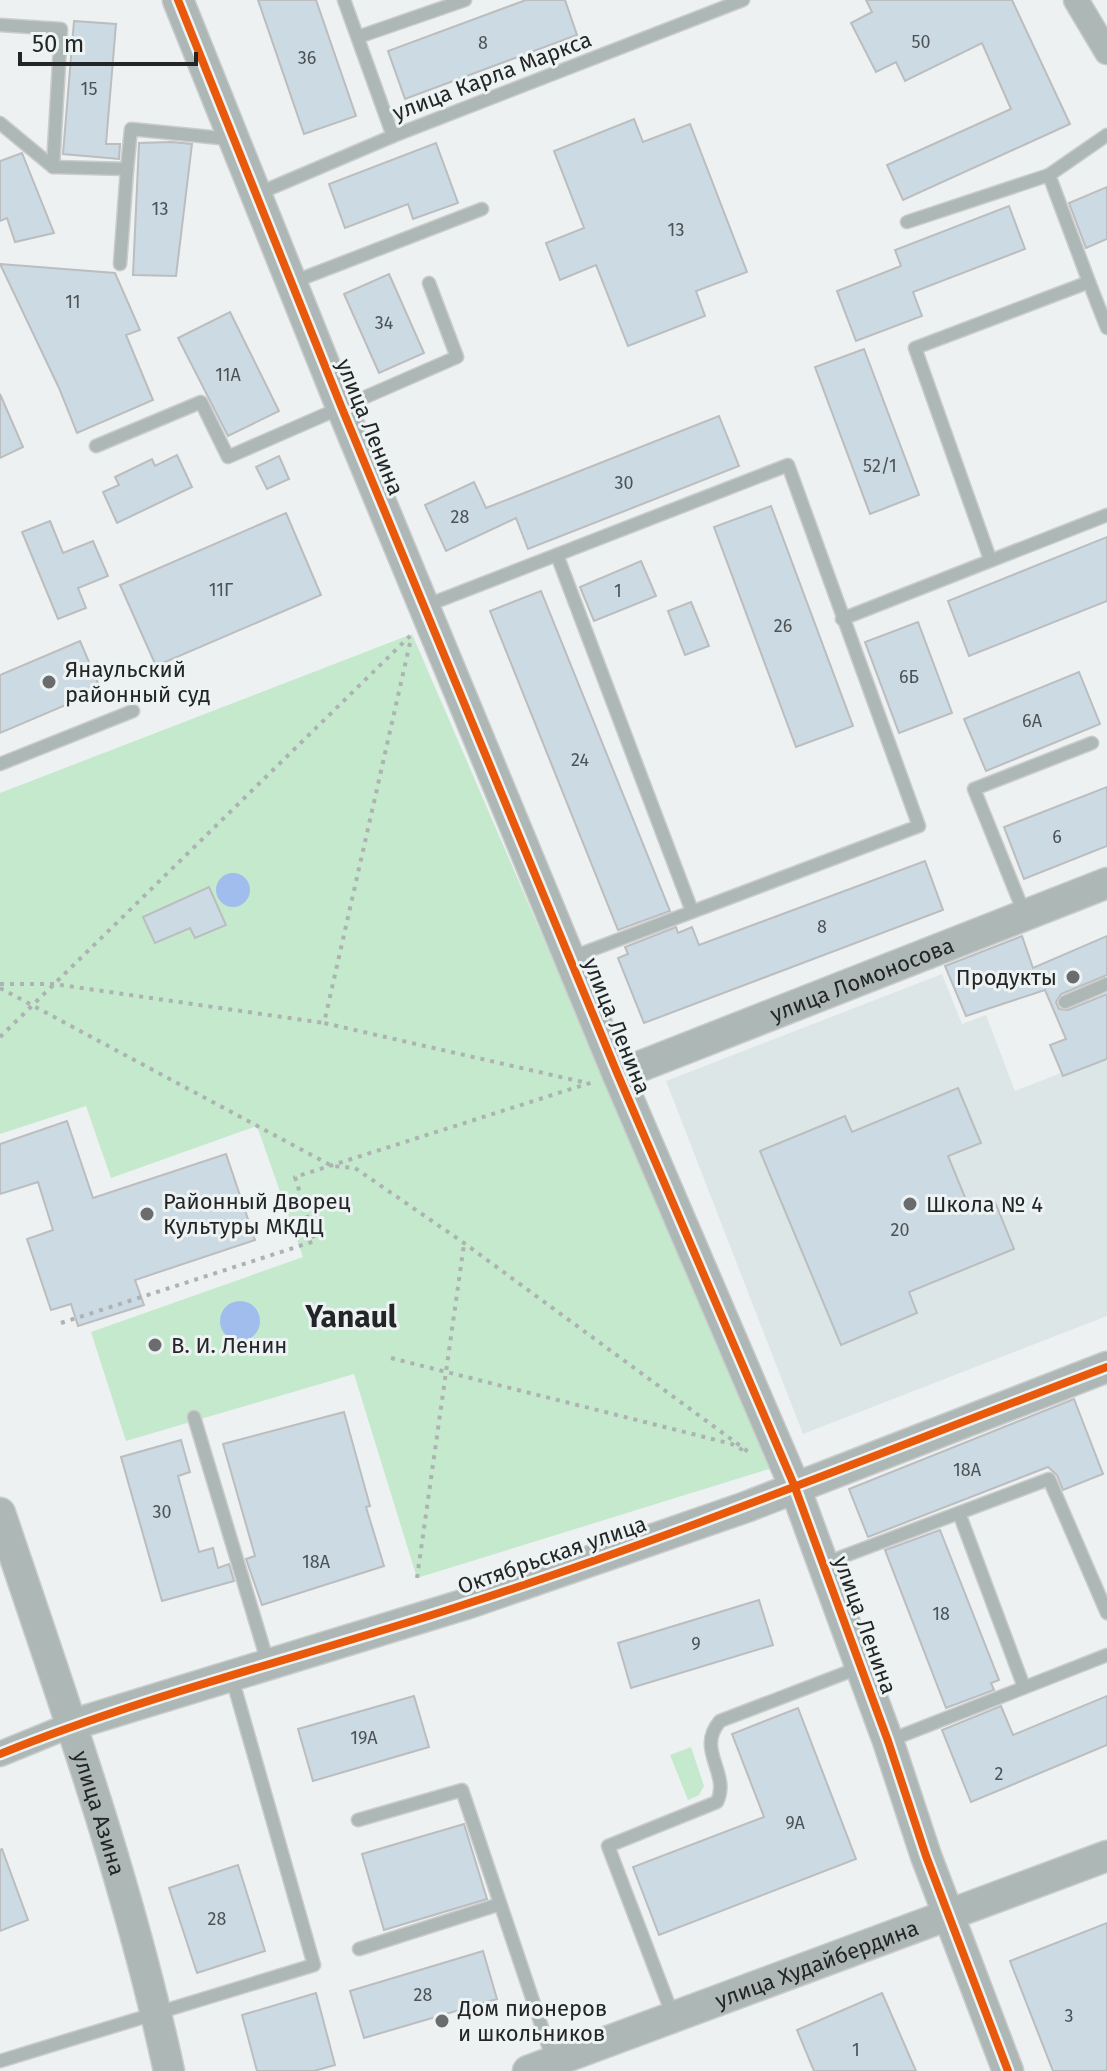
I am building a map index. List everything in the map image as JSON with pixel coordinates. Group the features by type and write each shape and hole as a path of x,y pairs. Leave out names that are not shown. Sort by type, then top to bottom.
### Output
{"street":[{"name":"улица Ленина","path":"178,0 341,406 570,958 604,1079 794,1485 1008,2071"},
{"path":"1076,0 1107,52"},
{"name":"улица Ломоносова","path":"604,1079 1107,883"},
{"name":"Октябрьская улица","path":"0,1754 71,1725 269,1667 498,1593 746,1507 794,1485 1107,1367"},
{"name":"улица Азина","path":"0,1513 71,1725 156,2011 169,2071"},
{"name":"улица Худайбердина","path":"535,2069 1107,1856"}],"lane":[{"path":"344,0 393,136"},
{"path":"358,37 465,0"},
{"name":"улица Карла Маркса","path":"257,194 393,136 743,0"},
{"path":"0,25 61,29 53,167"},
{"path":"0,123 53,167 127,169"},
{"path":"120,264 131,129 235,139"},
{"path":"907,222 1049,175 1107,135"},
{"path":"1049,175 1107,328"},
{"path":"293,282 482,209"},
{"path":"990,559 915,348 1089,282"},
{"path":"96,446 201,402 228,457 457,357 429,283"},
{"path":"425,606 788,465 919,826 570,958"},
{"path":"842,619 1107,515"},
{"path":"557,555 692,911"},
{"path":"0,764 133,711"},
{"path":"1025,915 974,789 1092,743"},
{"path":"1065,1002 1107,984"},
{"path":"194,1417 269,1667"},
{"path":"823,1564 1049,1479 1107,1613"},
{"path":"959,1513 1024,1687"},
{"path":"888,1741 1107,1655"},
{"path":"674,2017 608,1846 717,1802 721,1782 709,1746 712,1732 720,1721 861,1667"},
{"path":"0,2061 314,1965 232,1678"},
{"path":"358,1820 462,1790 500,1904 535,2069"},
{"path":"359,1949 500,1904"}],"path":[{"path":"0,1037 412,634 324,1023"},
{"path":"0,986 54,984 324,1023 604,1079"},
{"path":"0,986 332,1166 355,1168 464,1243 758,1459 732,1444 391,1358"},
{"path":"61,1323 315,1241 295,1177 604,1079"},
{"path":"417,1578 464,1243"}],"shaded area":[{"name":"Школа № 4","path":"942,974 962,1024 986,1015 1015,1091 1107,1055 1107,1316 803,1434 666,1081"}],"green space":[{"path":"412,634 772,1468 417,1578 354,1374 126,1441 91,1332 303,1257 257,1126 111,1178 86,1106 0,1134 0,793"},
{"path":"691,1747 704,1786 699,1795 688,1800 670,1755"}],"water":[{"path":"233,873 245,878 250,890 245,902 233,907 221,902 216,890 221,878"},
{"path":"240,1301 254,1307 260,1321 254,1335 240,1341 226,1335 220,1321 226,1307"}],"building":[{"path":"258,0 316,0 356,116 304,134"},
{"path":"526,0 565,0 577,35 405,99 388,51"},
{"path":"866,0 1012,0 1070,124 903,200 887,165 1011,109 982,43 905,81 896,62 876,72 851,23 872,12"},
{"path":"74,21 116,24 106,144 120,144 119,159 63,154"},
{"path":"634,119 643,142 690,124 747,272 696,291 705,316 628,346 596,265 560,280 546,243 584,228 554,151"},
{"path":"139,143 192,144 176,276 133,275"},
{"path":"436,143 458,203 413,219 408,204 345,228 329,184"},
{"path":"22,153 54,233 15,242 7,218 0,221 0,161"},
{"path":"1107,187 1107,239 1086,248 1069,203"},
{"path":"1009,206 1025,249 913,292 922,316 856,341 837,291 901,266 895,250"},
{"path":"0,264 115,273 140,330 126,335 153,400 77,433"},
{"path":"389,274 424,353 379,373 344,294"},
{"path":"230,312 279,411 228,436 178,338"},
{"path":"864,349 919,495 870,514 815,367"},
{"path":"0,394 23,447 0,458"},
{"path":"719,416 739,466 528,549 516,518 446,551 425,505 474,482 486,508"},
{"path":"177,455 192,487 117,523 103,492 119,485 115,477 152,459 155,466"},
{"path":"279,456 289,479 267,489 256,467"},
{"path":"771,506 853,726 796,747 714,527"},
{"path":"286,513 321,595 156,666 120,585"},
{"path":"50,521 63,553 93,541 108,576 78,588 86,608 58,619 22,532"},
{"path":"1107,537 1107,601 969,656 948,601"},
{"path":"641,561 656,596 594,621 580,587"},
{"path":"541,591 670,911 618,930 490,611"},
{"path":"691,602 709,646 685,655 668,611"},
{"path":"918,622 952,713 899,733 865,642"},
{"name":"Янаульский районный суд","path":"80,641 101,690 0,733 0,675"},
{"path":"1079,672 1100,724 986,771 964,719"},
{"path":"1107,787 1107,846 1024,879 1004,827"},
{"path":"925,861 943,910 644,1023 618,958 628,954 625,947 676,927 678,933 692,927 699,945"},
{"path":"209,887 226,925 195,938 190,928 155,943 143,917"},
{"path":"1022,936 1033,968 1107,936 1107,975 1061,994 1056,1002 1059,1009 1068,1010 1107,994 1107,1059 1063,1076 1050,1045 1066,1039 1045,990 966,1016 945,966"},
{"path":"958,1088 981,1143 948,1156 971,1212 995,1202 1014,1249 909,1292 917,1313 841,1345 760,1151 845,1116 852,1132"},
{"name":"Районный Дворец Культуры МКДЦ","path":"67,1121 93,1198 226,1154 255,1240 135,1280 144,1305 78,1326 71,1304 51,1310 27,1239 53,1230 38,1182 0,1194 0,1144"},
{"path":"1074,1399 1103,1474 1063,1490 1057,1475 1048,1467 868,1537 849,1489"},
{"path":"344,1412 370,1506 366,1507 384,1566 262,1605 246,1559 255,1556 223,1444"},
{"path":"181,1440 190,1472 178,1476 199,1552 213,1548 218,1568 229,1564 234,1581 162,1601 121,1457"},
{"path":"940,1530 999,1680 991,1683 994,1690 946,1708 885,1550"},
{"path":"759,1600 773,1645 631,1688 618,1643"},
{"path":"414,1696 429,1747 313,1781 298,1729"},
{"path":"1107,1696 1107,1745 971,1802 942,1730 1001,1706 1013,1735"},
{"path":"798,1708 856,1859 659,1935 633,1867 764,1817 732,1734"},
{"path":"464,1824 487,1899 384,1930 362,1854"},
{"path":"0,1850 28,1920 0,1931"},
{"path":"238,1865 265,1951 197,1973 169,1888"},
{"path":"1107,1923 1107,2071 1053,2071 1010,1961"},
{"path":"483,1951 497,1999 364,2038 350,1991"},
{"path":"316,1993 335,2065 314,2071 257,2071 242,2015"},
{"path":"882,1993 916,2071 814,2071 797,2030"}],"cycle path":[{"path":"178,0 341,406 618,1075 794,1485 888,1741 926,1856 1008,2071"},
{"path":"0,1754 115,1712 408,1623 547,1577 1107,1367"}],"place":[{"name":"Янаульский районный суд","path":"49,682"},
{"name":"Продукты","path":"1073,977"},
{"name":"Школа № 4","path":"910,1204"},
{"name":"Районный Дворец Культуры МКДЦ","path":"147,1214"},
{"name":"В. И. Ленин","path":"155,1345"},
{"name":"Дом пионеров и школьников","path":"442,2021"}],"district":[{"name":"Yanaul","path":"351,1317"}]}
